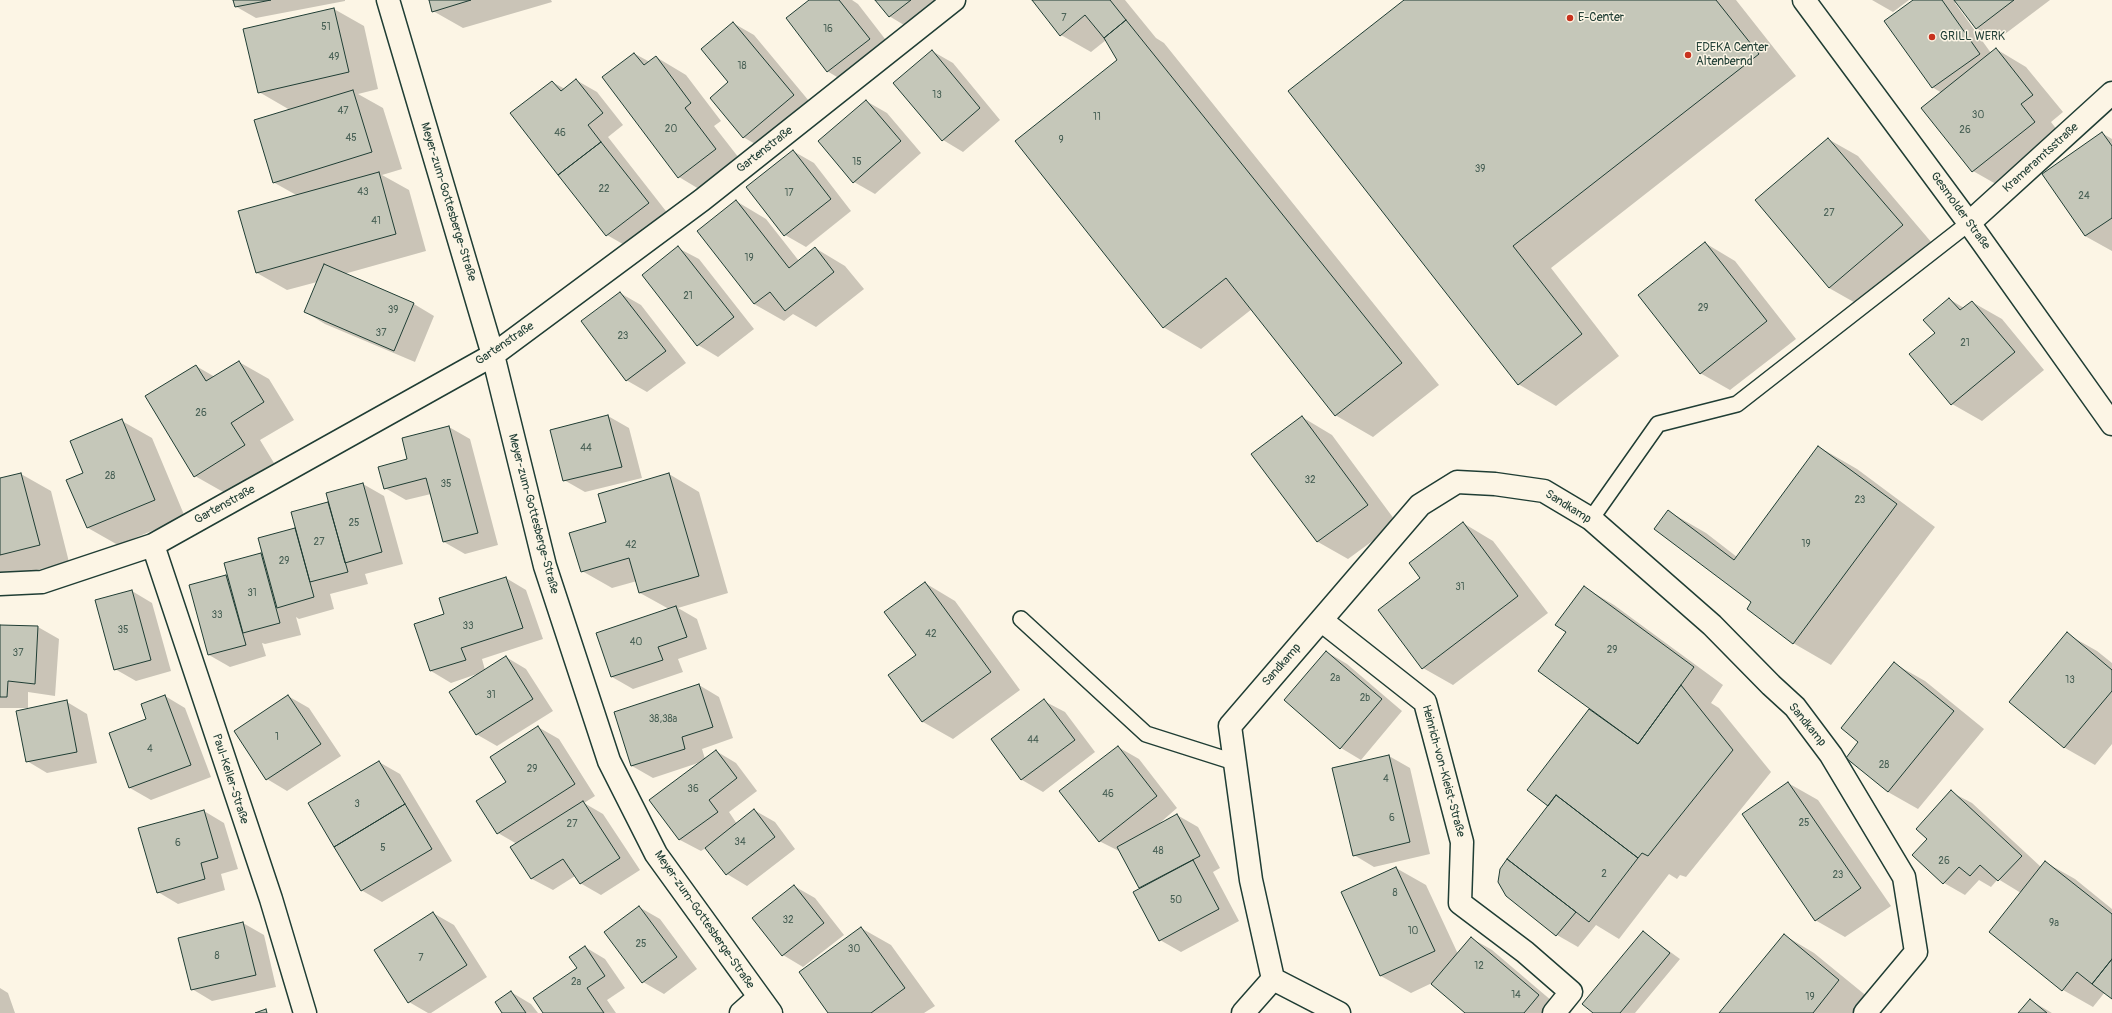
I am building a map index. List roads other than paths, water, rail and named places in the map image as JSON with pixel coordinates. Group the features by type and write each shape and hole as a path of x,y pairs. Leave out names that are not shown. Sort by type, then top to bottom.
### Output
{"street":[{"name":"Meyer-zum-Gottesberge-Straße","path":"388,0 493,355 544,566 609,761 656,854 765,1005"},
{"name":"Gartenstraße","path":"0,584 42,582 153,545 493,355 702,200 954,0"},
{"name":"Gesmolder Straße","path":"1804,0 1969,223 2112,424"},
{"name":"Krameramtsstraße","path":"1969,223 2112,93"},
{"name":"Sandkamp","path":"1273,979 1251,880 1230,726 1420,504 1457,482 1495,484 1544,491 1590,519 1712,625 1770,685 1795,707 1831,755 1904,877 1916,952 1865,1013"},
{"name":"Paul-Keller-Straße","path":"153,545 271,900 305,1013"},
{"name":"Heinrich-von-Kleist-Straße","path":"1321,620 1425,702 1462,842 1460,903 1525,952 1571,992 1554,1013"},
{"path":"1243,1013 1273,979 1339,1013"},
{"path":"741,1013 765,1005"}],"lane":[{"path":"1590,519 1658,424 1736,404 1969,223"},
{"path":"1021,619 1146,734 1234,762"}],"place":[{"name":"E-Center","path":"1570,18"},
{"name":"GRILL WERK","path":"1932,37"},
{"name":"EDEKA Center Altenbernd","path":"1688,55"}]}
